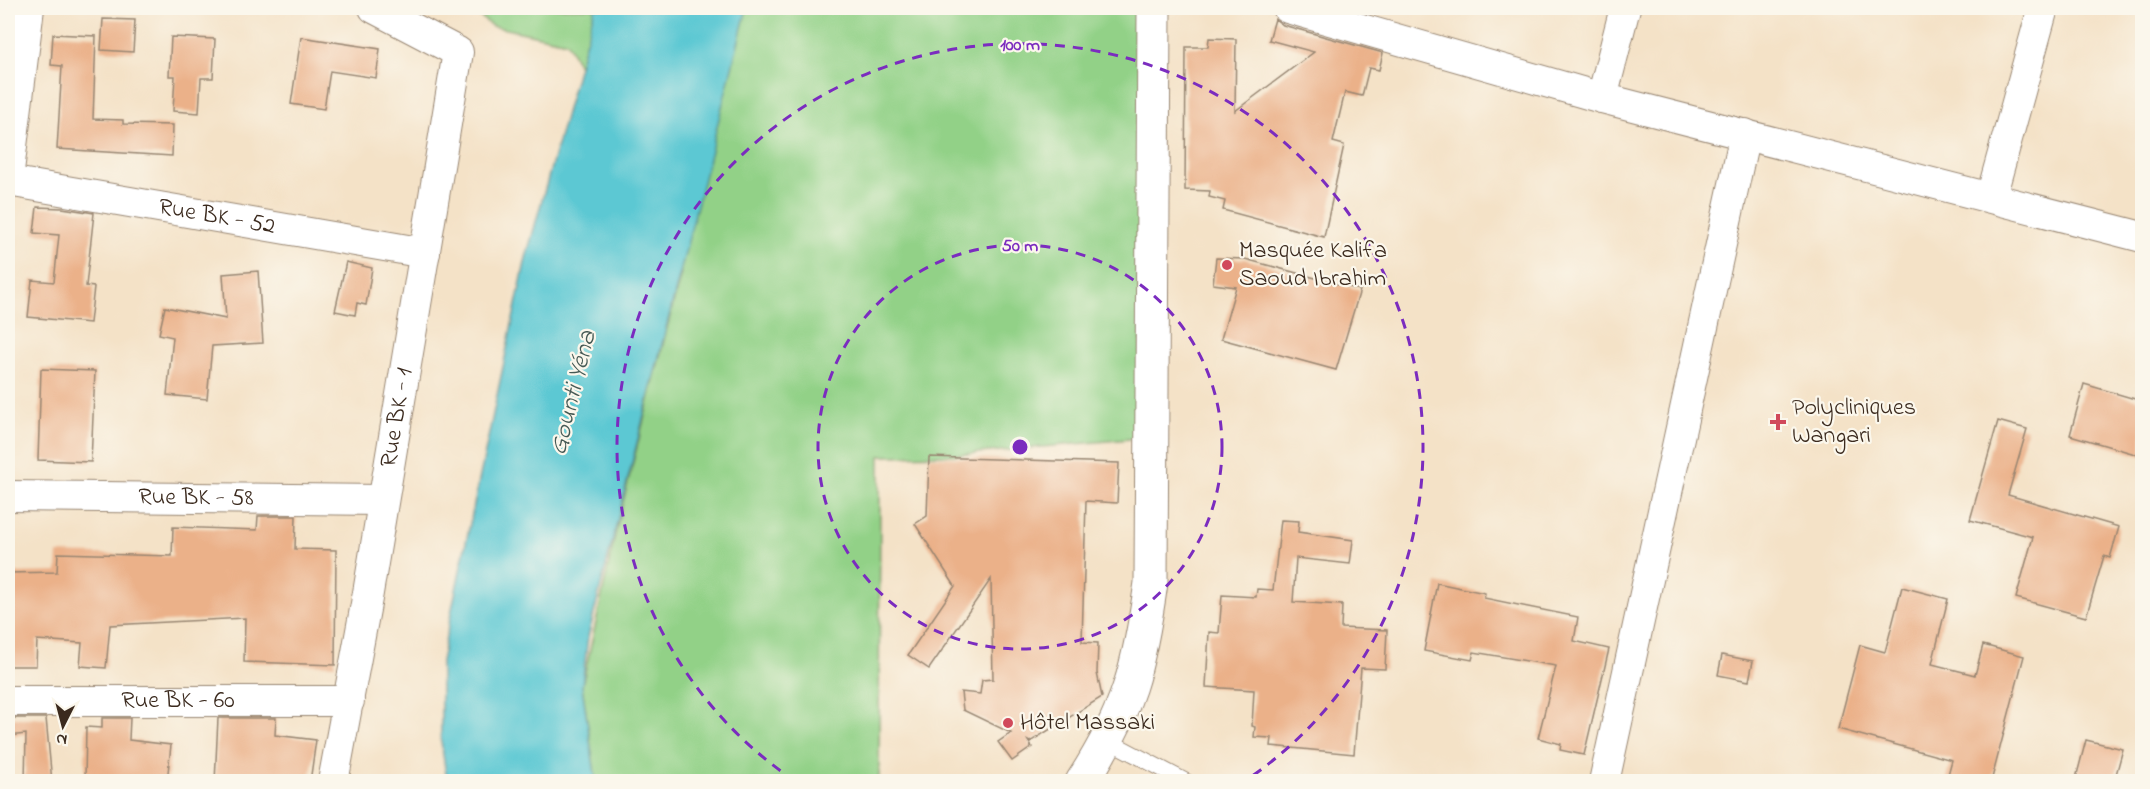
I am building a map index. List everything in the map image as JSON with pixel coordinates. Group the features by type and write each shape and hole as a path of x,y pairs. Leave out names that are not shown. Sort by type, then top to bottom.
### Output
{"street":[{"path":"8,180 29,8"},
{"name":"Rue BK - 1","path":"333,782 349,702 458,52 374,8"},
{"path":"1082,782 1109,741 1129,696 1141,652 1151,583 1154,8"},
{"path":"1288,8 1602,98 2142,237"},
{"path":"1602,98 1625,8"},
{"path":"1991,197 2043,8"},
{"path":"1604,782 1744,134"},
{"name":"Rue BK - 52","path":"8,180 425,253"},
{"name":"Rue BK - 58","path":"8,496 382,500"},
{"name":"Rue BK - 60","path":"8,700 349,702"}],"lane":[{"path":"1109,741 1187,782"}],"green space":[{"path":"469,8 1144,8 1140,438 957,455 880,456 879,781 596,781 582,686 618,522 681,273 567,42 492,26"}],"water":[{"name":"Gounti Yéna","path":"595,8 747,8 588,637 582,686 596,781 447,781 441,741 441,661 526,258"}],"building":[{"path":"103,19 135,20 133,52 101,50"},
{"path":"1275,19 1283,25 1383,53 1379,70 1369,68 1362,96 1345,92 1333,142 1344,145 1324,237 1223,210 1225,201 1209,197 1210,191 1185,190 1186,47 1208,47 1209,38 1236,39 1235,111 1314,52 1269,40"},
{"path":"53,34 96,36 93,119 123,120 123,124 173,125 172,156 57,149 62,66 51,65"},
{"path":"171,37 215,39 213,78 201,78 199,113 173,111 175,76 169,76"},
{"path":"301,37 380,49 376,78 330,71 324,109 291,104"},
{"path":"37,207 94,213 86,286 94,287 90,323 28,317 32,280 54,282 59,235 34,233"},
{"path":"1216,258 1245,259 1360,290 1336,370 1221,339 1236,287 1213,284"},
{"path":"346,262 372,268 366,305 357,303 355,315 335,311"},
{"path":"258,271 263,343 212,346 207,399 167,395 173,337 159,334 165,307 226,319 223,274"},
{"path":"41,369 95,371 91,462 38,460"},
{"path":"2084,384 2142,401 2142,456 2070,435"},
{"path":"1998,421 2027,429 2008,495 2119,527 2110,558 2104,556 2086,617 2016,598 2033,537 1970,520"},
{"path":"929,457 1119,463 1117,503 1086,501 1082,642 1098,643 1097,673 1102,697 1030,742 1028,741 1032,747 1012,761 998,742 1011,733 963,710 961,692 980,694 982,680 993,679 991,579 929,669 908,655 955,586 915,524 927,516"},
{"path":"258,516 296,516 295,549 336,550 335,665 244,662 245,618 110,625 106,668 80,666 82,643 37,640 36,666 8,666 8,573 57,572 58,553 172,556 173,527 257,530"},
{"path":"1281,520 1299,521 1298,532 1353,540 1350,564 1296,558 1293,602 1342,605 1341,628 1387,630 1385,669 1361,668 1354,754 1271,746 1272,738 1254,737 1255,727 1252,726 1254,690 1206,687 1209,632 1219,633 1222,595 1256,597 1257,589 1273,590"},
{"path":"1437,583 1485,593 1484,598 1578,617 1574,641 1609,649 1584,755 1560,750 1561,744 1538,738 1556,666 1474,652 1472,660 1424,651"},
{"path":"1902,587 1948,599 1932,664 1975,675 1983,645 2024,656 1991,782 1946,782 1952,760 1838,729 1860,645 1885,652"},
{"path":"1722,655 1753,661 1749,681 1718,675"},
{"path":"8,718 46,718 52,782 25,782 26,734 8,736"},
{"path":"102,718 130,718 129,740 171,745 167,782 85,780 86,727 102,728"},
{"path":"218,718 276,718 275,735 316,740 310,782 215,782"},
{"path":"2086,740 2123,749 2114,782 2075,782"}],"place":[{"name":"Masquée Kalifa Saoud Ibrahim","path":"1227,265"},
{"name":"Polycliniques Wangari","path":"1778,422"},
{"name":"Hôtel Massaki","path":"1008,723"}]}
